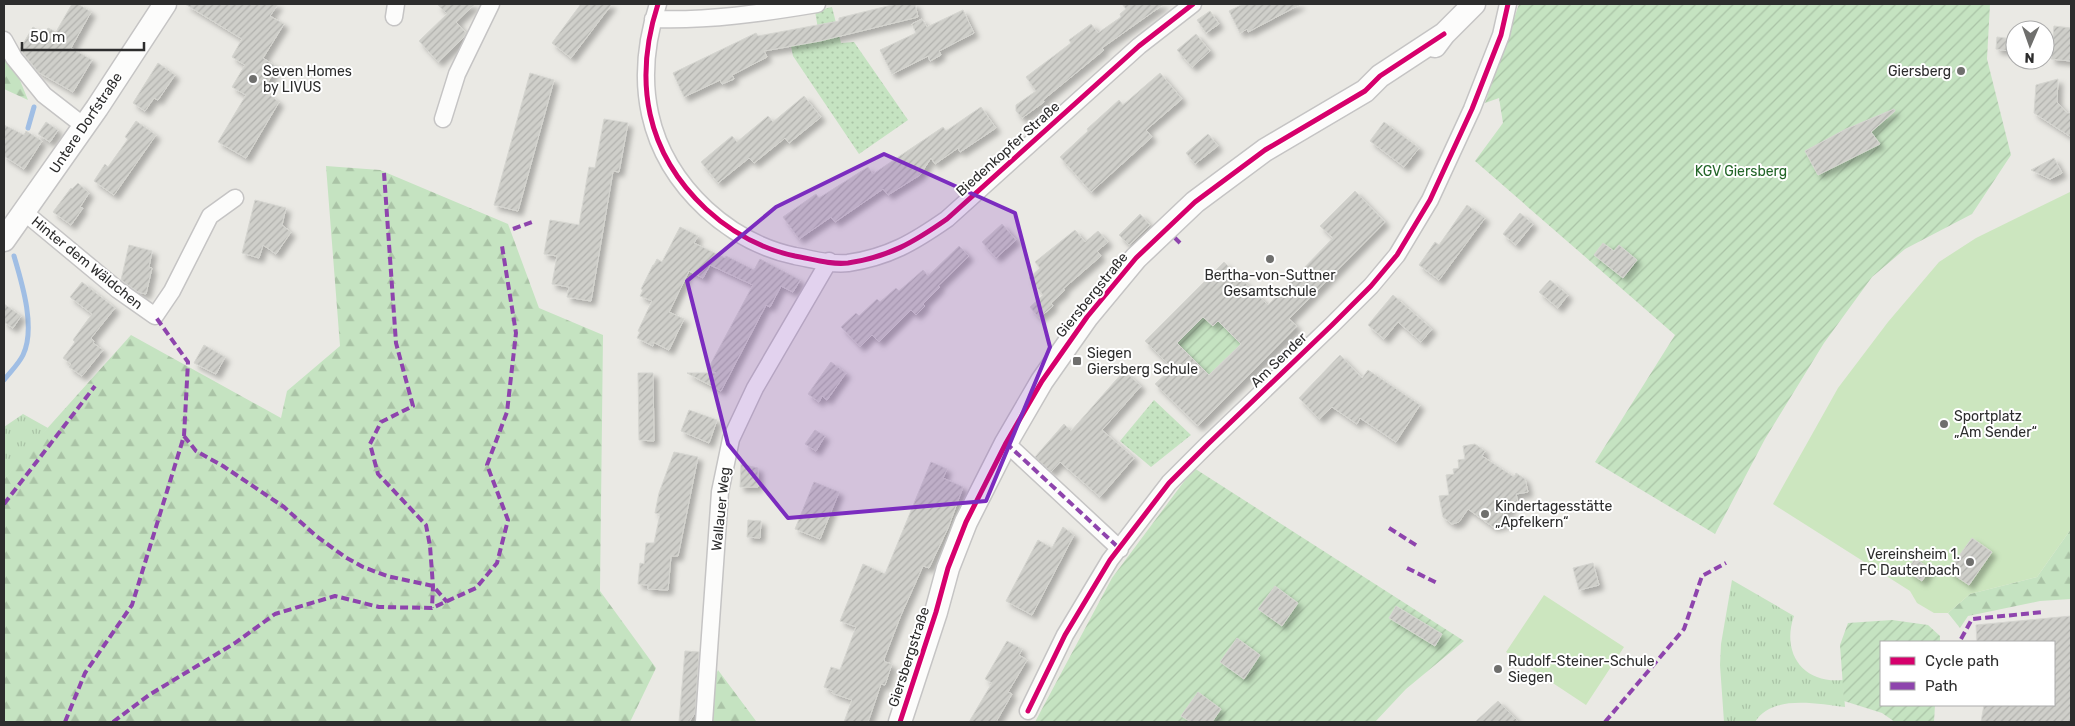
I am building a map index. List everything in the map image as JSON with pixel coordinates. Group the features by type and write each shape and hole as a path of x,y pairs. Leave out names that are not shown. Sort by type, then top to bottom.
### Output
{"street":[{"name":"Untere Dorfstraße","path":"4,240 84,126 165,4"},
{"path":"444,119 457,74 491,4"},
{"path":"655,11 676,20 750,15 817,4"},
{"name":"Biedenkopfer Straße","path":"655,11 646,58 646,95 656,137 674,173 698,202 718,220 775,252 823,261 846,263 885,255 913,243 947,219 1117,65 1193,4"},
{"name":"Giersbergstraße","path":"900,722 936,612 963,571 969,551 979,497 1006,443 1042,381 1065,346 1106,292 1155,239 1195,202 1265,150 1365,91 1392,84 1411,73 1424,62 1444,34 1474,4"},
{"name":"Am Sender","path":"1028,711 1065,635 1110,560 1169,483 1371,286 1397,254 1430,200 1472,108 1501,35 1508,4"},
{"path":"4,40 14,58 44,95 84,126"},
{"name":"Hinter dem Wäldchen","path":"24,212 118,290 155,316 172,291 210,216 234,198"},
{"name":"Wallauer Weg","path":"704,722 720,492 731,439 755,388 823,261"},
{"path":"1006,443 1120,549"}],"highlighted area":[{"path":"884,154 1015,213 1050,347 986,501 788,518 728,444 687,281 776,207"}],"green space":[{"name":"KGV Giersberg","path":"1519,4 1990,4 1987,59 2011,155 1972,214 1905,249 1872,277 1824,343 1765,439 1715,534 1595,462 1675,335 1475,161 1503,123 1499,98 1485,103"},
{"path":"832,7 841,43 854,42 908,120 859,154 793,56 791,46 820,41 815,11"},
{"path":"4,41 28,100 4,89"},
{"path":"326,166 380,170 508,224 539,308 603,335 600,591 656,668 630,722 4,722 4,480 26,452 131,335 281,418 287,391 340,346"},
{"name":"Sportplatz „Am Sender“","path":"2070,192 2071,529 2037,577 1970,594 1948,613 1934,613 1917,603 1910,591 1773,504 1838,388 1888,322 1939,262 1976,238"},
{"path":"1203,317 1213,326 1218,321 1241,344 1209,375 1177,343"},
{"path":"1154,400 1191,435 1151,467 1120,441"},
{"path":"23,414 48,428 4,480 4,427"},
{"path":"1194,468 1464,641 1406,689 1375,722 1035,722 1112,578"},
{"path":"2071,529 2071,599 2040,601 1968,616 1960,628 1948,613 1970,594 2037,577"},
{"path":"1732,580 1794,616 1791,630 1793,654 1806,671 1817,677 1829,680 1843,680 1845,707 1809,703 1784,704 1772,707 1755,722 1724,722 1720,665 1721,644"},
{"path":"1544,595 1624,647 1586,705 1506,652"},
{"path":"1892,620 1928,625 1940,636 1940,641 1880,641 1880,706 1935,706 1934,722 1895,722 1882,713 1844,701 1840,645 1848,623"},
{"path":"718,670 756,721 756,722 695,722"}],"building":[{"path":"72,4 78,4 91,12 71,48 92,60 73,92 38,72 20,49 33,27 45,34 48,28 56,32"},
{"name":"Seven Homes by LIVUS","path":"185,4 278,4 270,16 284,24 263,58 277,67 263,90 279,102 246,158 218,142 246,95 232,87 245,65 232,57 242,39"},
{"path":"437,4 475,4 456,22 466,33 463,38 438,62 419,41 447,14"},
{"path":"581,4 612,4 571,58 552,43"},
{"path":"896,4 915,4 918,17 820,41 764,51 767,57 732,75 734,79 722,84 720,80 684,97 673,73 756,33 758,36 839,21 839,18"},
{"path":"1122,4 1164,4 1102,48 1104,50 1043,100 1044,102 1022,118 1016,111 1016,105 1036,91 1026,77 1071,43 1069,40 1091,24 1098,33 1121,17 1120,14 1126,9"},
{"path":"1243,4 1301,4 1248,32 1247,29 1240,33 1229,11"},
{"path":"963,10 974,33 939,51 941,55 930,61 928,56 892,74 880,50 916,33 912,24 922,19 927,27"},
{"path":"1210,11 1219,24 1206,33 1197,20"},
{"path":"2055,26 2071,28 2071,61 2055,59"},
{"path":"1196,34 1210,51 1192,67 1177,50"},
{"path":"1997,37 2005,38 2005,50 1996,49"},
{"path":"158,63 175,75 158,100 154,98 145,111 133,103"},
{"path":"530,73 554,80 518,211 494,205"},
{"path":"1160,73 1182,99 1146,130 1152,137 1091,192 1060,157 1119,100 1123,105"},
{"path":"2058,79 2057,102 2067,113 2071,113 2071,137 2034,113 2036,85"},
{"path":"804,96 821,117 789,143 785,138 754,163 749,158 718,183 701,162 732,136 737,142 768,116 773,122"},
{"path":"981,107 996,128 960,152 958,148 935,164 931,158 920,175 888,195 883,189 835,222 831,217 799,239 783,217 816,194 819,198 868,167 873,174 943,127 946,131"},
{"path":"1894,109 1895,111 1871,132 1880,144 1818,175 1805,151 1846,129"},
{"path":"604,119 628,123 619,172 613,171 591,301 567,297 569,287 552,284 557,256 544,254 550,220 579,225 589,167 595,168"},
{"path":"136,121 156,135 114,195 94,181 105,164 108,167 128,139 125,137"},
{"path":"46,122 58,130 50,142 38,134"},
{"path":"1384,122 1419,148 1404,167 1370,141"},
{"path":"4,125 24,135 26,131 42,141 24,169 4,156"},
{"path":"1208,134 1218,146 1195,164 1186,153"},
{"path":"2054,158 2062,173 2050,179 2031,170"},
{"path":"78,183 89,193 80,207 83,208 71,225 53,212 71,188"},
{"path":"1355,191 1385,222 1289,319 1297,326 1198,426 1155,384 1172,368 1145,341 1224,262 1268,305 1333,238 1320,226","holes":["1203,317 1213,326 1218,321 1241,344 1209,375 1177,343"]},
{"path":"255,200 286,208 282,225 291,232 276,254 263,245 259,258 242,253"},
{"path":"1467,205 1485,218 1439,280 1419,265 1435,242 1439,245"},
{"path":"1520,213 1533,224 1516,245 1503,234"},
{"path":"1140,214 1150,225 1129,245 1119,235"},
{"path":"1002,224 1016,240 996,258 982,242"},
{"path":"680,227 698,236 694,243 725,258 726,256 754,270 760,259 800,280 793,292 781,286 770,307 766,305 721,391 687,373 716,373 708,369 753,285 710,265 703,278 689,271 669,312 684,319 669,350 653,342 653,346 637,338 640,332 638,331 652,301 640,296 643,290 641,289 657,259 662,262"},
{"path":"1075,230 1085,242 1098,231 1108,242 1097,251 1101,256 1063,289 1065,290 1051,303 1053,306 1039,318 1030,307 1043,295 1029,278 1040,268 1035,262"},
{"path":"1603,243 1614,251 1619,245 1637,260 1623,278 1594,255"},
{"path":"129,245 152,251 149,267 152,268 146,294 138,292 121,280"},
{"path":"959,246 969,256 938,286 940,287 923,304 925,306 916,315 911,310 879,342 872,335 860,347 841,327 856,313 859,316 877,299 880,302 896,288 899,291 923,270 928,276"},
{"path":"1550,280 1568,295 1558,308 1539,292"},
{"path":"82,282 115,308 91,338 94,341 93,343 103,350 82,376 69,367 71,364 63,358 75,342 73,340 92,314 70,297"},
{"path":"1393,295 1432,329 1421,342 1398,322 1384,339 1368,325"},
{"path":"4,304 21,316 13,328 4,322"},
{"path":"204,345 225,357 216,374 194,363"},
{"path":"1340,355 1362,378 1368,370 1420,405 1396,442 1360,418 1357,424 1332,407 1319,419 1299,398"},
{"path":"831,362 846,373 827,400 822,396 819,402 808,394"},
{"path":"1124,371 1141,386 1102,430 1134,458 1100,497 1060,462 1051,472 1035,457 1064,424 1071,431"},
{"path":"638,373 653,373 654,441 639,440"},
{"path":"689,410 717,420 709,443 681,431"},
{"path":"815,430 825,436 816,451 805,444"},
{"path":"1475,444 1485,451 1482,456 1514,477 1516,473 1525,479 1528,492 1516,494 1518,502 1510,504 1511,511 1503,512 1505,524 1493,527 1468,509 1459,522 1452,524 1443,517 1439,496 1449,495 1446,475 1454,474 1453,469 1459,468 1458,460 1465,459 1463,446"},
{"path":"674,452 698,457 678,556 671,556 668,590 648,589 648,585 638,584 640,563 644,564 646,543 654,543 660,514 655,513 659,493"},
{"path":"931,462 947,469 943,478 963,487 948,528 929,568 923,566 901,615 884,659 885,662 892,664 885,685 881,684 868,722 844,722 852,700 832,693 833,691 824,687 831,667 840,670 856,627 840,621 863,564 885,574"},
{"path":"741,464 758,468 758,487 740,487"},
{"path":"814,482 839,492 820,539 795,529"},
{"path":"748,520 761,521 760,538 747,537"},
{"path":"1063,527 1074,535 1032,615 1006,601 1038,540 1052,548"},
{"name":"Vereinsheim 1. FC Dautenbach","path":"1972,538 1992,552 1969,585 1948,571"},
{"path":"1915,558 1930,569 1922,581 1907,571"},
{"path":"1593,563 1599,585 1579,590 1573,568"},
{"path":"1275,586 1298,603 1282,626 1258,609"},
{"path":"1396,606 1442,634 1435,646 1389,618"},
{"path":"2071,616 2071,722 1981,722 1984,706 2055,706 2055,641 1977,641 1976,625"},
{"path":"1237,638 1260,655 1244,679 1220,662"},
{"path":"1007,641 1022,649 1019,655 1027,660 1008,692 1012,694 996,722 969,722 992,683 985,679"},
{"path":"685,651 699,652 695,713 689,722 679,722"},
{"path":"1198,692 1221,709 1212,722 1191,722 1181,716"},
{"path":"1498,701 1519,722 1475,722"}],"waterway":[{"path":"28,128 34,107"},
{"path":"4,380 23,355 27,344 28,332 26,306 14,256"}],"marked path":[{"path":"384,173 396,343 413,406 381,422 370,444 378,474 426,525 430,546 433,586 432,608"},
{"path":"513,229 532,222"},
{"path":"1175,238 1180,243"},
{"path":"113,722 149,695 235,643 275,614 335,596 379,607 432,608 476,588 497,563 508,520 487,465 507,412 516,333 502,246"},
{"path":"65,722 85,673 132,605 184,436 188,362 155,316"},
{"path":"4,504 95,386"},
{"path":"184,436 196,451 223,466 284,507 315,535 345,557 363,567 387,576 433,586 447,602"},
{"path":"1006,443 1120,549"},
{"path":"1389,528 1419,547"},
{"path":"1605,722 1684,629 1702,576 1726,563"},
{"path":"1407,568 1437,583"},
{"path":"1961,639 1972,619 2044,612"}],"cycle path":[{"path":"658,4 650,33 646,88 650,114 658,140 670,164 686,187 706,209 726,225 759,244 795,256 842,263 889,253 923,235 947,219 1139,46 1193,4"},
{"path":"1028,711 1065,635 1110,560 1169,483 1332,325 1371,286 1397,255 1430,200 1472,109 1501,35 1508,4"},
{"path":"900,722 936,612 948,568 966,522 1006,443 1042,381 1087,317 1136,258 1195,202 1265,150 1365,91 1380,76 1444,34"}],"place":[{"name":"Giersberg","path":"1961,71"},
{"name":"Seven Homes by LIVUS","path":"253,79"},
{"name":"Bertha-von-Suttner Gesamtschule","path":"1270,259"},
{"name":"Siegen Giersberg Schule","path":"1077,361"},
{"name":"Sportplatz „Am Sender“","path":"1944,424"},
{"name":"Kindertagesstätte „Apfelkern“","path":"1485,514"},
{"name":"Vereinsheim 1. FC Dautenbach","path":"1970,562"},
{"name":"Rudolf-Steiner-Schule Siegen","path":"1498,669"}]}
